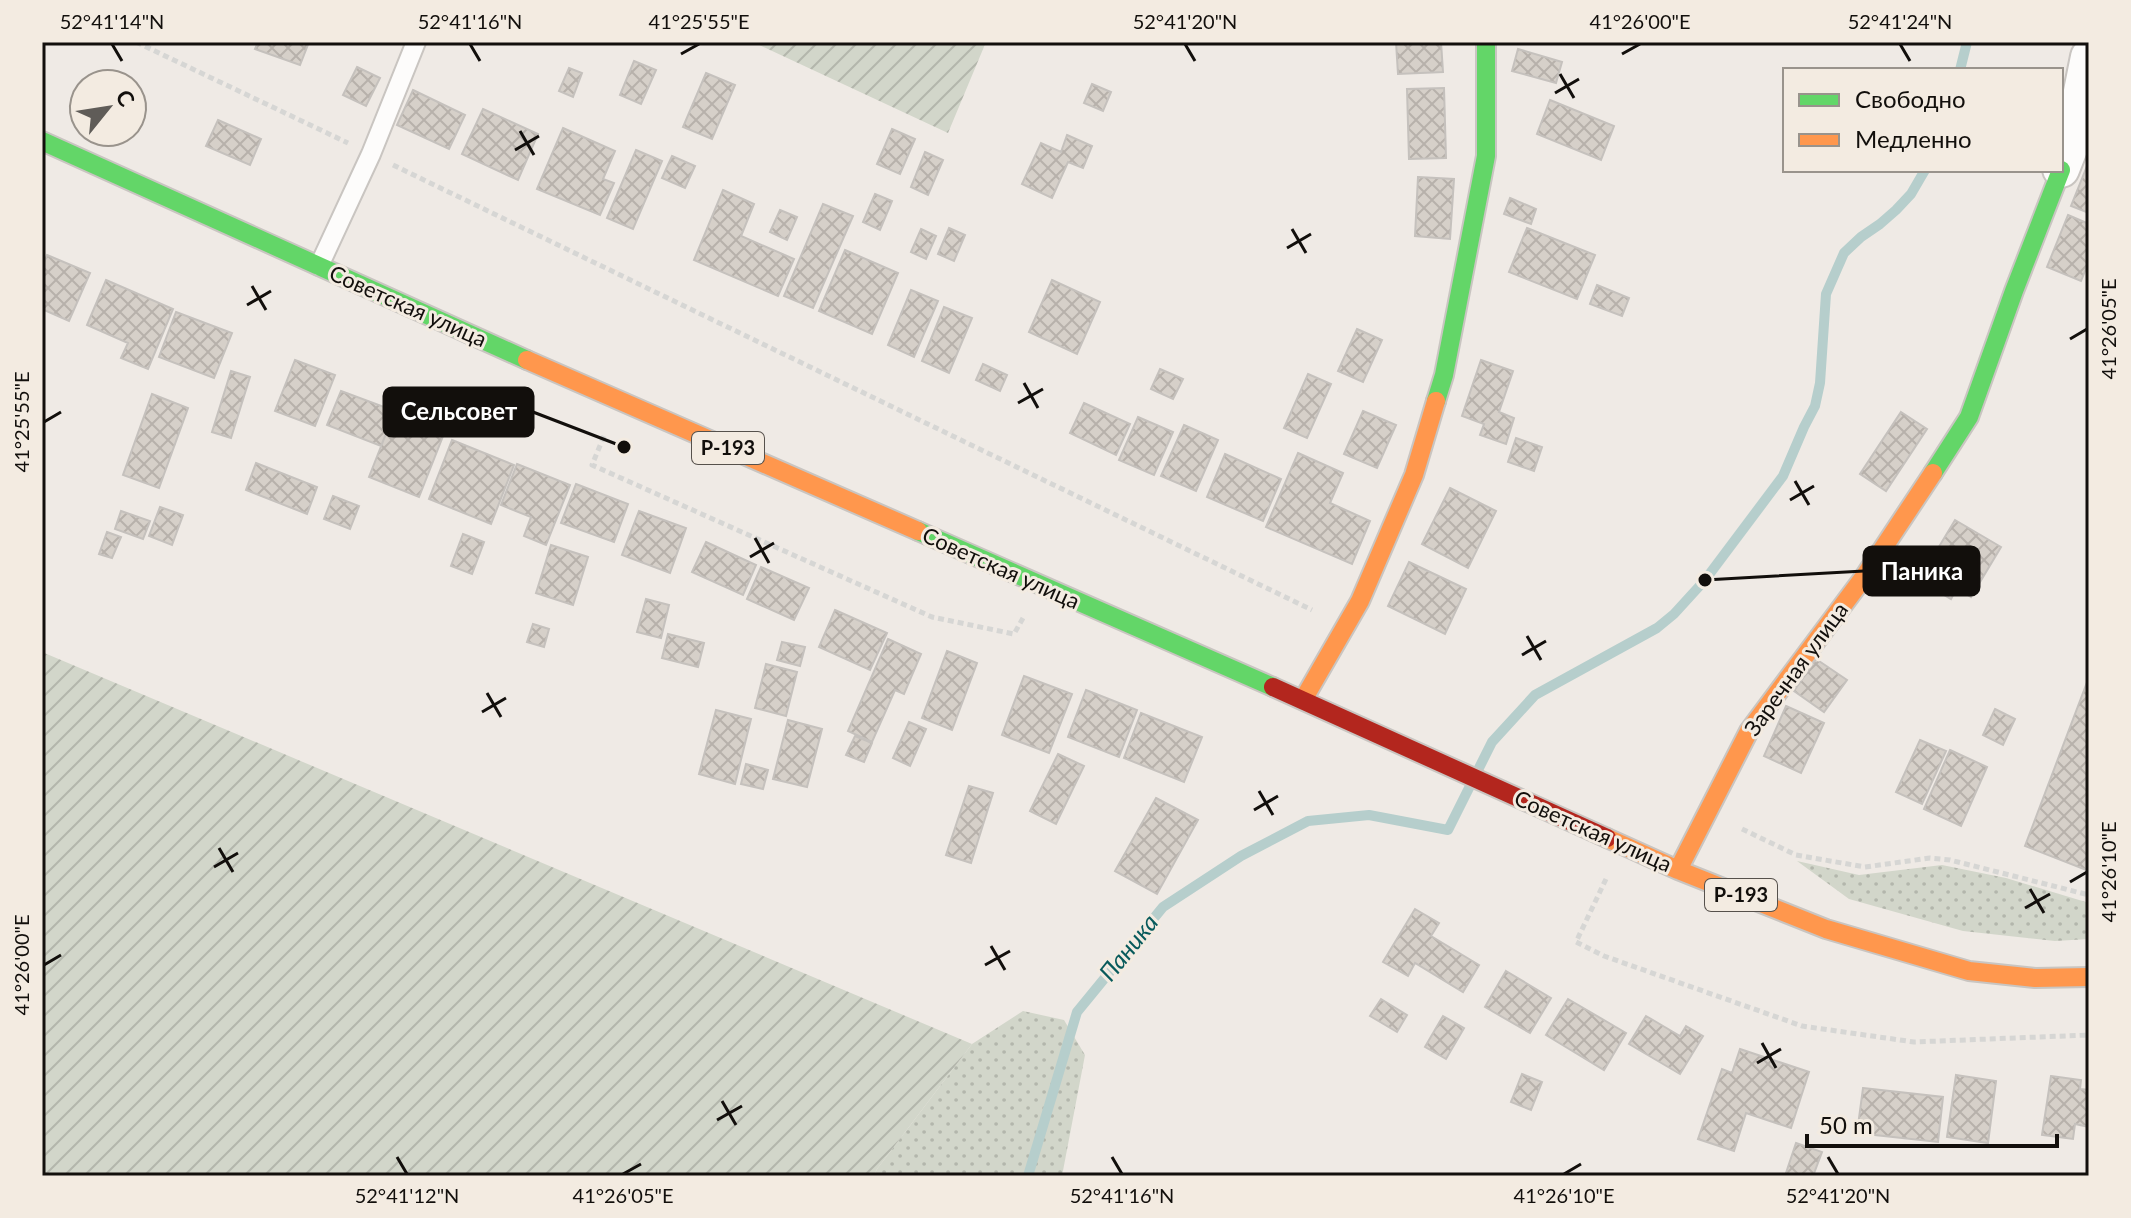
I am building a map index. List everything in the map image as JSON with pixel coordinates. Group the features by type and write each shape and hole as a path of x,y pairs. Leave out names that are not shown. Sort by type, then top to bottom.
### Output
{"main road":[{"path":"1303,700 1360,601 1414,475 1444,375 1486,156 1486,42"},
{"name":"Советская улица","path":"42,141 619,400 1303,700 1678,870 1826,929 1969,971 2035,978 2089,977"},
{"name":"Заречная улица","path":"1678,870 1749,731 1864,577 1969,417 2060,172"}],"street":[{"name":"Заречная улица","path":"2063,165 2072,141 2089,57"}],"lane":[{"path":"319,266 371,154 416,42"}],"path":[{"path":"136,42 1319,614"},
{"path":"619,400 592,465 932,617 1014,634 1027,612"},
{"path":"1708,812 1796,855 1865,867 1930,858 1950,860 2089,895"},
{"path":"1610,871 1576,942 1604,956 1802,1026 1914,1042 2089,1035"}],"shaded area":[{"path":"753,42 986,42 948,133"},
{"path":"42,652 972,1044 874,1176 42,1176"},
{"path":"1797,861 1859,875 1942,865 2006,878 2089,903 2089,939 2055,941 1963,931 1849,899"},
{"path":"1023,1011 1064,1020 1085,1055 1062,1176 874,1176 972,1044"}],"building":[{"path":"258,42 309,42 300,65 255,49"},
{"path":"1396,42 1441,42 1443,72 1398,74"},
{"path":"1518,49 1562,62 1556,83 1512,71"},
{"path":"634,61 656,70 641,104 620,95"},
{"path":"357,67 380,78 366,106 343,95"},
{"path":"569,68 582,73 573,97 559,91"},
{"path":"706,73 735,85 712,139 683,127"},
{"path":"1092,84 1111,92 1103,111 1084,103"},
{"path":"1444,88 1446,158 1409,159 1407,89"},
{"path":"413,90 465,115 449,149 397,125"},
{"path":"1550,100 1614,126 1601,160 1537,134"},
{"path":"483,109 538,134 518,180 462,154"},
{"path":"218,120 261,139 250,165 206,146"},
{"path":"563,128 615,151 603,179 614,183 600,215 537,189"},
{"path":"892,129 915,139 900,174 877,164"},
{"path":"1067,135 1092,146 1083,168 1068,162 1052,198 1022,184 1041,143 1061,152"},
{"path":"636,150 662,161 633,229 607,218"},
{"path":"925,152 943,160 928,195 911,187"},
{"path":"672,156 695,166 685,188 662,178"},
{"path":"2089,161 2089,213 2071,206"},
{"path":"1418,177 1454,179 1450,239 1415,236"},
{"path":"723,190 754,204 741,236 794,259 778,296 694,260"},
{"path":"875,194 892,201 880,230 863,222"},
{"path":"1510,198 1536,209 1531,224 1504,214"},
{"path":"823,204 853,216 813,308 784,296"},
{"path":"780,210 797,217 787,240 770,232"},
{"path":"2068,215 2089,224 2089,261 2081,281 2047,267"},
{"path":"949,228 965,235 954,261 938,254"},
{"path":"1527,228 1595,255 1577,299 1509,272"},
{"path":"921,229 936,236 926,259 911,252"},
{"path":"845,250 898,273 872,334 819,311"},
{"path":"47,255 90,273 69,321 42,309 42,268"},
{"path":"106,280 173,309 148,369 121,358 128,343 87,325"},
{"path":"1052,280 1100,302 1077,354 1029,332"},
{"path":"1597,285 1629,298 1622,316 1590,304"},
{"path":"911,290 938,301 914,357 888,345"},
{"path":"944,307 972,318 949,373 922,361"},
{"path":"176,312 232,333 214,378 159,357"},
{"path":"1357,329 1382,340 1363,382 1338,371"},
{"path":"295,360 335,375 315,426 275,411"},
{"path":"1481,360 1513,371 1499,412 1514,418 1506,444 1480,435 1484,424 1462,416"},
{"path":"983,364 1007,375 1000,391 976,380"},
{"path":"1160,369 1183,379 1173,399 1151,389"},
{"path":"231,371 250,377 231,438 212,432"},
{"path":"1308,374 1331,384 1307,438 1284,428"},
{"path":"341,391 395,411 381,446 327,425"},
{"path":"152,394 188,408 159,488 123,475"},
{"path":"1084,403 1130,424 1116,455 1070,433"},
{"path":"395,411 445,431 419,497 369,477"},
{"path":"1363,411 1396,425 1377,468 1344,454"},
{"path":"1901,412 1927,429 1886,491 1860,474"},
{"path":"1138,417 1173,432 1154,475 1119,460"},
{"path":"1184,425 1218,440 1196,491 1161,476"},
{"path":"1516,438 1542,447 1534,471 1508,462"},
{"path":"452,440 514,465 491,524 429,499"},
{"path":"1298,453 1343,473 1330,503 1370,521 1352,564 1266,527"},
{"path":"1225,454 1281,479 1263,521 1207,497"},
{"path":"256,463 317,487 307,514 246,490"},
{"path":"517,464 570,485 546,545 524,536 531,517 501,505"},
{"path":"576,484 628,504 614,542 561,523"},
{"path":"1450,488 1496,511 1468,568 1422,544"},
{"path":"333,496 359,506 350,529 324,519"},
{"path":"160,507 183,515 172,545 149,536"},
{"path":"121,511 150,521 143,539 115,529"},
{"path":"639,511 686,528 670,573 622,555"},
{"path":"1955,520 2001,547 1971,597 1957,588 1951,599 1919,580"},
{"path":"107,532 121,537 112,558 99,554"},
{"path":"463,534 484,542 472,574 451,566"},
{"path":"706,542 756,565 743,595 692,572"},
{"path":"551,545 588,557 573,605 536,593"},
{"path":"1409,562 1466,589 1445,634 1388,606"},
{"path":"761,567 809,588 794,620 747,599"},
{"path":"646,599 669,605 661,638 637,632"},
{"path":"835,610 887,633 870,670 819,647"},
{"path":"533,624 549,629 544,647 527,642"},
{"path":"668,634 704,643 698,667 662,658"},
{"path":"888,639 921,654 904,694 895,690 872,742 848,731"},
{"path":"782,642 805,647 800,666 777,660"},
{"path":"947,651 977,663 952,730 922,718"},
{"path":"1816,659 1847,680 1824,712 1794,691"},
{"path":"766,664 797,672 786,716 755,708"},
{"path":"1024,676 1072,694 1049,753 1002,735"},
{"path":"2089,677 2089,871 2025,846"},
{"path":"1086,690 1137,710 1119,757 1068,737"},
{"path":"1786,706 1824,723 1801,773 1764,756"},
{"path":"1995,709 2015,719 2003,745 1983,735"},
{"path":"716,710 751,719 735,784 699,774"},
{"path":"1141,713 1202,737 1184,782 1124,758"},
{"path":"788,720 822,729 807,787 773,779"},
{"path":"909,722 926,729 910,766 893,758"},
{"path":"855,736 872,743 864,762 846,755"},
{"path":"1920,740 1946,751 1922,804 1896,792"},
{"path":"1950,750 1987,767 1961,826 1924,809"},
{"path":"1058,754 1084,766 1056,824 1030,811"},
{"path":"746,764 768,770 763,789 741,784"},
{"path":"969,786 993,793 971,863 946,855"},
{"path":"1156,798 1198,820 1157,894 1115,871"},
{"path":"1415,909 1439,923 1431,936 1479,965 1463,992 1415,963 1408,976 1383,962"},
{"path":"1506,971 1551,998 1530,1033 1485,1007"},
{"path":"1381,999 1407,1015 1397,1032 1370,1016"},
{"path":"1568,999 1626,1033 1604,1070 1546,1035"},
{"path":"1443,1016 1464,1028 1446,1059 1425,1047"},
{"path":"1646,1016 1680,1036 1686,1026 1703,1036 1680,1074 1629,1044"},
{"path":"1740,1049 1809,1072 1791,1128 1746,1113 1734,1151 1698,1139 1722,1069 1732,1073"},
{"path":"1522,1074 1542,1082 1531,1110 1511,1102"},
{"path":"1956,1075 1996,1081 1988,1143 1947,1137"},
{"path":"2051,1076 2081,1080 2080,1089 2089,1090 2089,1127 2075,1124 2073,1139 2042,1135"},
{"path":"1863,1088 1943,1097 1938,1142 1857,1133"},
{"path":"1796,1143 1822,1152 1813,1176 1785,1176"}],"waterway":[{"name":"Паника","path":"1960,68 1967,42"},
{"name":"Паника","path":"1479,768 1492,742 1535,695 1657,628 1674,614 1705,580 1783,476 1815,406 1820,383 1826,294 1844,253 1896,210 1911,194 1924,172"},
{"name":"Паника","path":"1028,1176 1077,1012 1163,907 1241,856 1308,821 1369,815 1448,830 1470,786"}],"traffic: fast":[{"path":"1436,401 1444,375 1486,156 1486,42"},
{"path":"42,141 527,360"},
{"path":"1933,473 1969,417 2060,172"},
{"path":"918,531 1273,687"}],"traffic: slow":[{"path":"527,360 918,531"},
{"path":"1303,700 1360,601 1414,475 1436,401"},
{"path":"1678,870 1749,731 1864,577 1933,473"},
{"path":"1607,838 1826,929 1969,971 2035,978 2089,977"}],"traffic: jam":[{"path":"1273,687 1607,838"}],"place":[{"name":"Сельсовет","path":"624,447"},
{"name":"Паника","path":"1705,580"}]}
